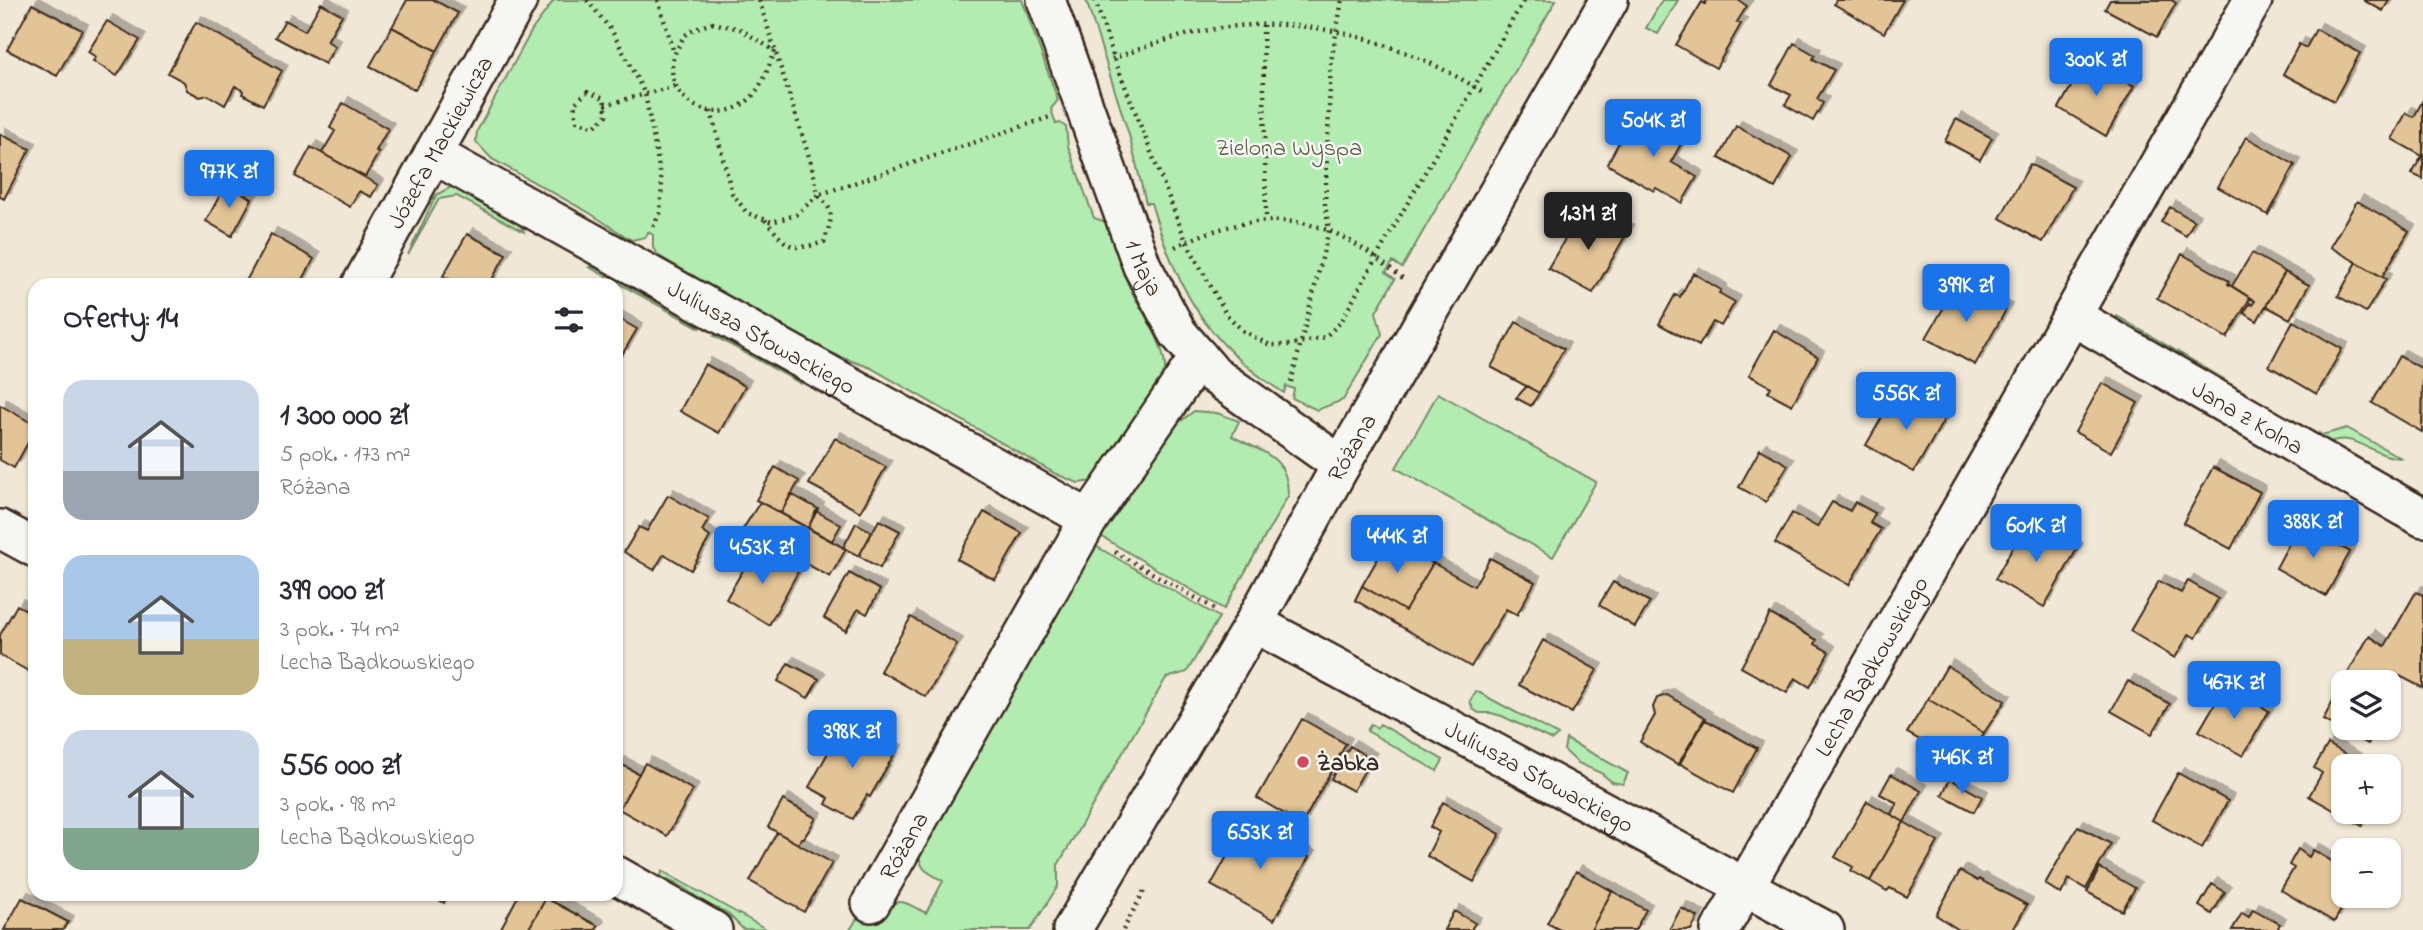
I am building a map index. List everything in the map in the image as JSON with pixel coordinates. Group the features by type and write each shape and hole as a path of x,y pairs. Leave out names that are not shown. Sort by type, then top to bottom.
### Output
{"street":[{"name":"Józefa Mackiewicza","path":"365,278 519,0"},
{"name":"1 Maja","path":"1046,0 1142,266 1178,333 1214,375 1342,464"},
{"name":"Różana","path":"1072,930 1240,619 1342,464 1609,0"},
{"name":"Lecha Bądkowskiego","path":"1720,930 2253,0"},
{"name":"Juliusza Słowackiego","path":"433,154 1085,526"},
{"name":"Jana z Kolna","path":"2072,316 2423,518"},
{"name":"Różana","path":"870,903 1085,526 1199,357"},
{"path":"0,529 28,544"},
{"name":"Juliusza Słowackiego","path":"1240,619 1745,885 1825,930"},
{"path":"623,879 713,930"}],"path":[{"path":"587,0 612,31 645,94 662,183 660,213 650,233"},
{"path":"659,0 675,54"},
{"path":"759,0 812,166 818,195 829,205 832,218 824,242 802,249 785,244 765,220"},
{"path":"1095,0 1114,58 1186,241 1226,314 1244,332 1270,345 1301,343 1325,337 1342,322 1524,0"},
{"path":"1289,391 1329,230 1325,205 1331,62 1342,0"},
{"path":"712,23 740,29 775,51 763,80 746,102 721,113 693,107 675,86 672,58 686,34 712,23"},
{"path":"711,111 732,193 747,213 772,222 796,215 818,195 1078,90 1114,58 1159,41 1206,30 1263,25 1336,31 1397,48 1442,67 1483,92"},
{"path":"1263,25 1266,221"},
{"path":"606,105 675,86"},
{"path":"587,92 604,98 606,105 607,115 594,127 578,121 574,104 587,92"},
{"path":"1174,247 1203,233 1238,224 1293,222 1329,230 1354,243 1405,279"},
{"path":"1085,526 1240,619"}],"green space":[{"path":"554,0 1022,0 1058,100 1051,109 1056,124 1060,123 1066,127 1068,146 1094,218 1106,222 1128,284 1164,357 1164,383 1093,481 1078,483 1056,474 871,368 788,332 659,256 653,248 653,235 648,232 646,237 632,240 588,212 492,159 476,142 477,131 532,30"},
{"name":"Zielona Wyspa","path":"1086,0 1556,0 1402,268 1393,262 1386,272 1395,279 1376,312 1382,334 1343,400 1317,410 1292,398 1294,389 1286,386 1284,393 1257,374 1214,334 1198,312 1172,262 1151,203 1146,203 1129,135"},
{"path":"1662,0 1678,0 1658,34 1646,28"},
{"path":"458,186 505,212 524,232 457,196 439,199 408,255 436,195"},
{"path":"591,266 622,278 609,278 589,267"},
{"path":"623,279 674,307 700,324 700,328 623,286"},
{"path":"2117,316 2224,379 2222,382 2152,343 2117,320"},
{"path":"717,334 796,375 800,383 714,336"},
{"path":"1438,393 1596,482 1553,557 1396,468"},
{"path":"1194,411 1217,413 1239,421 1232,436 1272,457 1284,472 1287,483 1288,496 1224,609 1099,535 1164,434"},
{"path":"2347,428 2401,458 2382,454 2356,442 2338,440 2328,443 2318,438 2319,433 2322,435"},
{"path":"1094,545 1219,617 1187,672 1166,678 1058,865 1058,886 1030,930 850,930 861,912 878,922 894,903 904,903 926,913 943,881 923,867 919,853"},
{"path":"1476,691 1558,735 1552,740 1502,716 1479,713 1473,709 1470,701"},
{"path":"1371,724 1377,728 1380,724 1443,760 1437,771 1367,731"},
{"path":"1566,739 1628,773 1623,784 1612,782 1601,773 1578,763 1564,750"},
{"path":"662,871 768,930 743,929 726,912 710,906 681,886 661,877"}],"building":[{"path":"407,0 434,0 458,13 437,51 392,27"},
{"path":"1707,0 1738,0 1747,6 1737,22 1741,24 1716,68 1676,45 1702,2 1705,4"},
{"path":"1836,0 1903,0 1884,33 1834,4"},
{"path":"2110,0 2171,0 2176,3 2157,37 2105,9"},
{"path":"2363,0 2389,0 2383,11"},
{"path":"321,3 342,15 327,41 335,46 325,64 275,37 285,20 305,31"},
{"path":"32,4 82,30 57,76 7,50"},
{"path":"107,21 140,40 117,76 93,61 96,57 88,52"},
{"path":"196,22 282,71 263,105 242,94 243,91 235,86 225,105 208,95 200,97 187,90 184,82 168,73"},
{"path":"392,27 437,51 415,90 370,66"},
{"path":"2316,29 2360,53 2334,101 2283,74 2299,44 2306,48"},
{"path":"1794,43 1815,55 1813,59 1834,70 1817,99 1823,103 1813,121 1785,105 1791,95 1771,85"},
{"path":"2086,60 2134,86 2106,136 2059,108"},
{"path":"2423,100 2423,179 2412,174 2422,156 2392,139 2406,113 2414,117"},
{"path":"343,103 388,129 365,177 322,153 335,131 330,128"},
{"path":"1632,119 1647,128 1653,119 1685,137 1671,162 1697,177 1682,203 1656,188 1654,191 1607,164"},
{"path":"1956,119 1992,138 1980,160 1945,141"},
{"path":"1736,126 1792,157 1775,188 1719,158"},
{"path":"0,134 30,149 4,199 0,197"},
{"path":"2246,137 2295,165 2268,215 2218,187"},
{"path":"311,147 378,185 371,197 359,191 350,207 295,176"},
{"path":"2030,164 2073,187 2043,242 2000,218"},
{"path":"226,184 252,199 232,236 206,221"},
{"path":"2357,201 2409,231 2382,277 2330,247"},
{"path":"2170,207 2194,221 2186,236 2161,222"},
{"path":"1579,215 1598,224 1602,217 1628,231 1593,293 1548,268"},
{"path":"271,234 314,259 304,278 248,278"},
{"path":"467,234 506,254 493,278 443,276"},
{"path":"2252,253 2285,272 2257,321 2244,313 2250,303 2252,305 2255,301 2232,286"},
{"path":"2182,254 2229,281 2228,284 2250,298 2227,338 2157,298"},
{"path":"2357,262 2386,279 2366,312 2338,296"},
{"path":"2285,272 2309,285 2290,319 2266,306"},
{"path":"1693,273 1735,302 1721,326 1713,322 1699,346 1659,324 1675,295 1680,297"},
{"path":"1958,283 2006,310 1975,365 1926,338"},
{"path":"623,321 637,329 623,353"},
{"path":"2293,321 2342,349 2317,394 2269,366"},
{"path":"1516,322 1564,349 1539,393 1491,367"},
{"path":"1774,330 1818,357 1792,405 1768,392 1771,387 1749,375"},
{"path":"2399,356 2423,369 2422,432 2372,403"},
{"path":"705,364 745,386 719,433 680,411"},
{"path":"2102,383 2138,403 2111,452 2075,432"},
{"path":"1527,386 1539,393 1531,406 1516,398"},
{"path":"1897,391 1945,418 1914,472 1866,445"},
{"path":"0,405 28,421 28,443 14,468 0,460"},
{"path":"835,438 886,467 860,512 809,484"},
{"path":"1760,449 1788,465 1766,502 1739,487"},
{"path":"775,467 799,481 781,513 756,500"},
{"path":"2213,467 2260,492 2231,549 2183,523"},
{"path":"791,494 818,509 808,528 781,513"},
{"path":"668,495 709,519 702,531 710,537 691,570 664,554 654,570 624,552 639,527 647,531"},
{"path":"760,502 846,549 830,577 743,529"},
{"path":"1832,502 1850,511 1855,502 1875,513 1870,523 1881,529 1849,585 1775,543 1792,513 1817,527"},
{"path":"816,511 841,525 832,541 808,528"},
{"path":"984,512 1022,533 995,580 957,559"},
{"path":"879,520 900,531 880,568 859,556"},
{"path":"2028,521 2077,549 2044,607 1995,579"},
{"path":"856,523 872,532 859,556 843,548"},
{"path":"2300,523 2350,552 2326,596 2276,568"},
{"path":"1389,539 1433,563 1405,611 1362,586"},
{"path":"756,548 798,572 769,625 726,599"},
{"path":"1490,558 1535,582 1517,615 1506,609 1471,667 1355,600 1362,586 1405,611 1433,563 1474,586"},
{"path":"849,573 880,590 867,614 858,609 846,631 824,618"},
{"path":"2159,581 2181,593 2188,581 2218,599 2196,638 2189,634 2175,658 2130,631"},
{"path":"1613,582 1650,602 1635,627 1599,605"},
{"path":"2416,592 2423,595 2423,688 2401,677 2401,670 2350,670 2369,636 2385,646"},
{"path":"17,605 28,611 28,671 0,655 0,635"},
{"path":"1770,614 1817,640 1815,644 1829,652 1810,687 1795,678 1787,693 1741,667"},
{"path":"911,617 957,644 926,697 880,671"},
{"path":"1543,640 1597,670 1572,713 1519,685"},
{"path":"788,663 819,679 808,698 778,681"},
{"path":"1947,666 2005,701 1984,733 1928,699"},
{"path":"2128,681 2170,704 2152,734 2111,711"},
{"path":"2224,688 2269,711 2243,756 2199,731"},
{"path":"1667,695 1706,718 1679,765 1640,742 1655,715 1653,707 1657,698"},
{"path":"1928,699 1984,733 1965,765 1907,733"},
{"path":"2331,704 2331,724 2323,720"},
{"path":"1302,719 1346,744 1302,824 1257,798"},
{"path":"1704,719 1757,748 1733,793 1679,763"},
{"path":"845,722 896,751 870,797 867,795 853,819 826,804 829,798 809,787"},
{"path":"2328,744 2345,754 2331,754 2331,808 2309,796 2322,773 2314,768"},
{"path":"1350,746 1371,759 1353,791 1331,779"},
{"path":"645,763 693,790 667,836 623,811 623,802"},
{"path":"623,765 639,774 623,802"},
{"path":"2178,773 2228,801 2202,848 2152,820"},
{"path":"1891,774 1921,791 1904,822 1891,814 1897,803 1880,794"},
{"path":"1950,779 1982,797 1974,812 1942,795"},
{"path":"783,800 816,818 798,844 768,827"},
{"path":"1867,801 1904,822 1870,881 1851,871 1853,867 1835,857"},
{"path":"1443,802 1500,834 1474,882 1427,856 1439,832 1430,827"},
{"path":"1246,822 1309,857 1274,920 1211,885"},
{"path":"1904,822 1938,842 1907,897 1890,888 1887,891 1870,881"},
{"path":"2078,826 2111,844 2086,889 2069,879 2061,894 2045,884"},
{"path":"777,832 832,863 804,912 750,881"},
{"path":"2298,849 2309,857 2313,850 2331,861 2331,908 2342,908 2334,922 2281,890 2294,868 2289,865"},
{"path":"2100,868 2135,888 2122,911 2087,892"},
{"path":"1576,871 1612,891 1591,930 1560,930 1547,923"},
{"path":"1960,871 2027,905 2013,930 1959,930 1936,915"},
{"path":"2212,884 2225,892 2212,914 2199,906"},
{"path":"1612,891 1646,910 1635,930 1591,930"},
{"path":"22,898 68,922 63,930 4,930"},
{"path":"515,901 544,901 528,930 500,930"},
{"path":"544,901 552,901 598,926 596,930 528,930"},
{"path":"1681,908 1698,917 1691,930 1669,930"},
{"path":"2253,909 2280,924 2277,930 2232,930 2242,913 2249,917"},
{"path":"1454,911 1475,923 1471,930 1444,930"}],"place":[{"name":"Żabka","path":"1303,762"}]}
